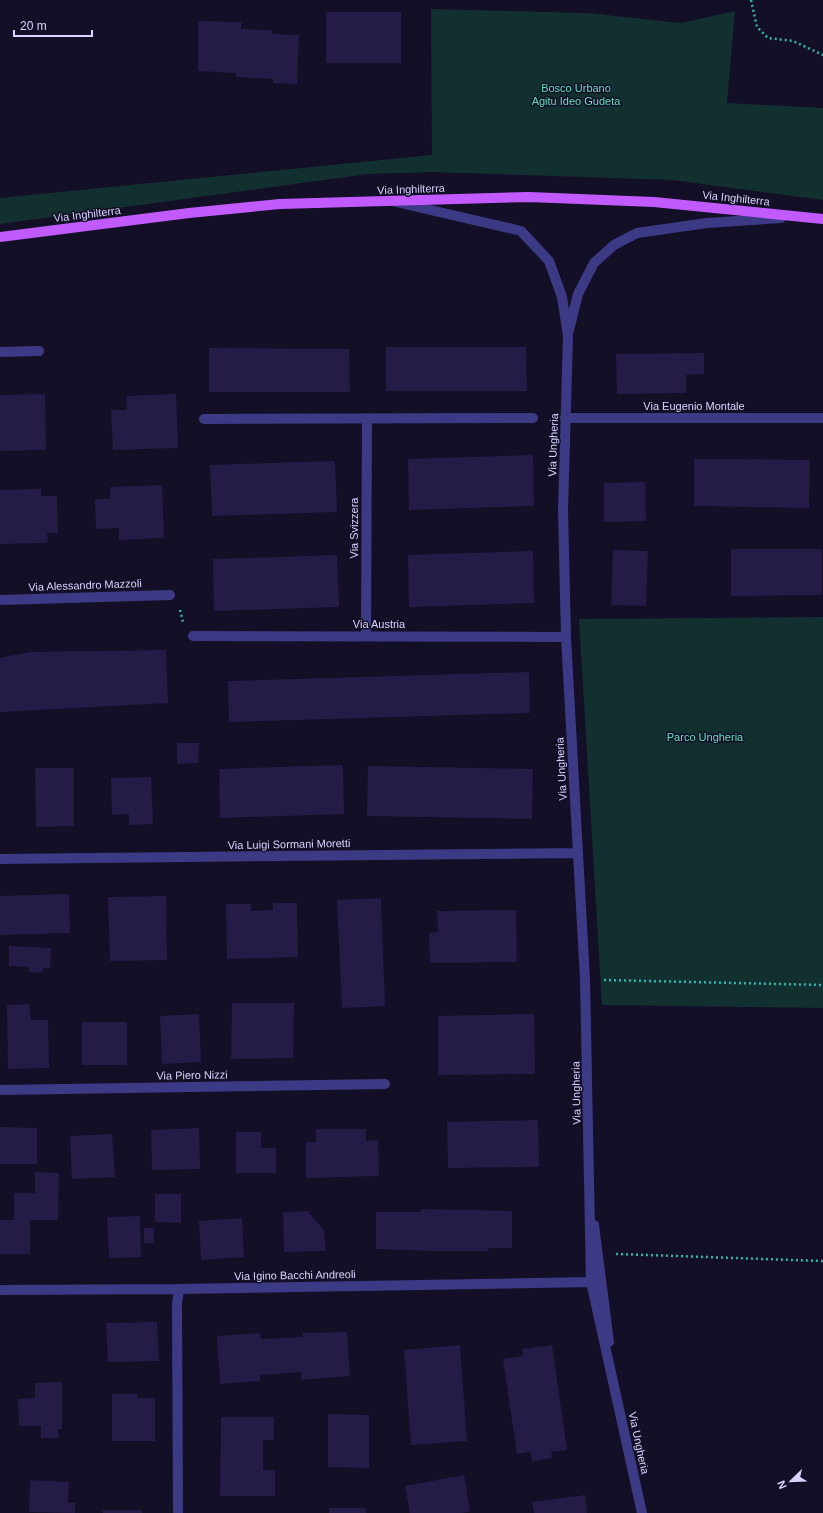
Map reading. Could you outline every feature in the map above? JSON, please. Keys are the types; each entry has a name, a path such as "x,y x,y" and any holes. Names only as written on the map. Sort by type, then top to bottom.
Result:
{"main road":[{"name":"Via Inghilterra","path":"0,237 189,213 280,204 529,197 654,202 823,219"}],"street":[{"name":"Via Ungheria","path":"392,202 521,231 549,261 562,297 568,336 563,510 566,637 585,979 591,1282 642,1513"},
{"name":"Via Ungheria","path":"568,336 578,294 594,263 614,245 637,233 707,222 799,216"},
{"path":"0,352 39,351"},
{"path":"204,419 367,420 533,418"},
{"name":"Via Eugenio Montale","path":"566,418 823,418"},
{"name":"Via Svizzera","path":"366,636 367,420"},
{"name":"Via Alessandro Mazzoli","path":"0,600 170,595"},
{"name":"Via Austria","path":"193,636 566,637"},
{"name":"Via Luigi Sormani Moretti","path":"0,859 577,853"},
{"name":"Via Piero Nizzi","path":"0,1090 385,1084"},
{"name":"Via Ungheria","path":"590,1201 599,1253 613,1377"},
{"name":"Via Igino Bacchi Andreoli","path":"0,1290 179,1289 591,1282"},
{"path":"178,1513 177,1304 179,1289"}],"path":[{"path":"751,0 756,27 768,38 793,41 823,55"},
{"path":"170,595 178,604 183,627 193,636"},
{"path":"585,979 823,985"},
{"path":"599,1253 823,1261"}],"green space":[{"name":"Bosco Urbano Agitu Ideo Gudeta","path":"431,9 587,13 681,23 735,11 727,103 823,108 823,200 672,180 432,172 368,174 0,224 0,198 432,155"},
{"name":"Parco Ungheria","path":"823,617 823,1008 602,1005 579,619"}],"building":[{"path":"326,12 401,12 401,63 326,63"},
{"path":"198,21 241,22 241,29 272,30 272,34 299,35 297,84 273,83 273,79 236,77 236,73 198,71"},
{"path":"386,347 526,347 527,391 386,391"},
{"path":"209,348 349,349 350,392 209,392"},
{"path":"704,353 704,374 686,375 686,393 617,394 616,354"},
{"path":"45,394 46,450 0,451 0,395"},
{"path":"176,394 178,448 113,450 111,410 127,410 126,396"},
{"path":"533,455 534,506 409,510 408,459"},
{"path":"694,459 810,460 809,508 694,506"},
{"path":"335,461 337,512 212,516 210,465"},
{"path":"645,482 646,521 604,522 604,483"},
{"path":"162,485 164,538 119,540 119,528 96,529 95,499 110,499 110,487"},
{"path":"41,489 41,496 57,496 58,533 47,533 48,543 0,544 0,490"},
{"path":"731,549 822,549 822,595 731,596"},
{"path":"613,550 648,551 646,606 611,605"},
{"path":"533,551 534,603 409,607 408,555"},
{"path":"337,555 339,607 214,611 213,559"},
{"path":"166,650 168,703 0,712 0,658 30,652"},
{"path":"529,672 530,713 229,722 228,681"},
{"path":"177,743 199,743 198,763 177,764"},
{"path":"343,765 344,814 220,818 219,769"},
{"path":"368,766 533,769 532,819 367,816"},
{"path":"35,768 74,768 74,826 36,827"},
{"path":"151,777 153,824 129,825 129,814 112,815 111,778"},
{"path":"69,894 70,933 0,935 0,896"},
{"path":"166,896 167,960 110,961 108,897"},
{"path":"381,898 385,1006 342,1008 337,900"},
{"path":"273,903 297,903 298,957 227,959 226,904 251,904 251,911 273,910"},
{"path":"516,910 517,962 430,963 429,933 438,932 437,911"},
{"path":"9,946 51,948 50,968 43,968 42,973 29,972 29,967 9,966"},
{"path":"232,1003 294,1003 293,1058 231,1059"},
{"path":"29,1004 31,1020 48,1020 49,1068 8,1069 7,1005"},
{"path":"199,1014 201,1062 162,1064 160,1016"},
{"path":"534,1014 535,1074 438,1075 438,1016"},
{"path":"82,1022 127,1022 127,1065 82,1065"},
{"path":"538,1120 539,1167 448,1168 447,1122"},
{"path":"0,1127 37,1128 37,1164 0,1164"},
{"path":"199,1128 200,1169 152,1170 151,1130"},
{"path":"316,1129 366,1129 366,1141 378,1140 379,1176 306,1178 306,1142 316,1142"},
{"path":"236,1132 261,1132 261,1148 276,1148 276,1173 236,1173"},
{"path":"112,1134 115,1177 72,1179 70,1136"},
{"path":"35,1172 59,1173 58,1220 30,1220 30,1254 0,1254 0,1220 14,1220 14,1193 35,1193"},
{"path":"155,1194 181,1194 181,1223 155,1222"},
{"path":"421,1209 512,1211 512,1248 489,1248 488,1251 376,1249 376,1212 421,1212"},
{"path":"308,1211 324,1231 326,1251 284,1252 283,1212"},
{"path":"140,1216 141,1257 109,1258 107,1217"},
{"path":"242,1218 244,1257 201,1260 199,1221"},
{"path":"144,1228 154,1228 154,1243 144,1243"},
{"path":"157,1322 159,1361 108,1362 106,1323"},
{"path":"347,1332 350,1376 301,1380 301,1372 260,1375 260,1381 220,1384 217,1336 260,1333 261,1339 303,1337 303,1333"},
{"path":"460,1345 467,1441 411,1445 404,1350"},
{"path":"552,1345 567,1450 551,1452 552,1458 532,1461 530,1452 517,1454 503,1359 523,1356 522,1349"},
{"path":"62,1382 62,1429 58,1429 59,1438 41,1438 41,1426 19,1426 18,1399 35,1398 35,1383"},
{"path":"112,1394 137,1394 137,1398 155,1398 155,1441 112,1441"},
{"path":"328,1414 369,1415 369,1468 328,1467"},
{"path":"221,1417 274,1417 274,1440 263,1440 263,1470 275,1470 275,1496 220,1496"},
{"path":"464,1475 470,1511 462,1513 410,1513 405,1486"},
{"path":"30,1480 69,1482 68,1503 75,1503 75,1513 29,1512"},
{"path":"585,1495 587,1513 534,1513 532,1502"},
{"path":"329,1508 366,1508 366,1513 329,1513"},
{"path":"103,1510 142,1510 142,1513 103,1513"}]}
